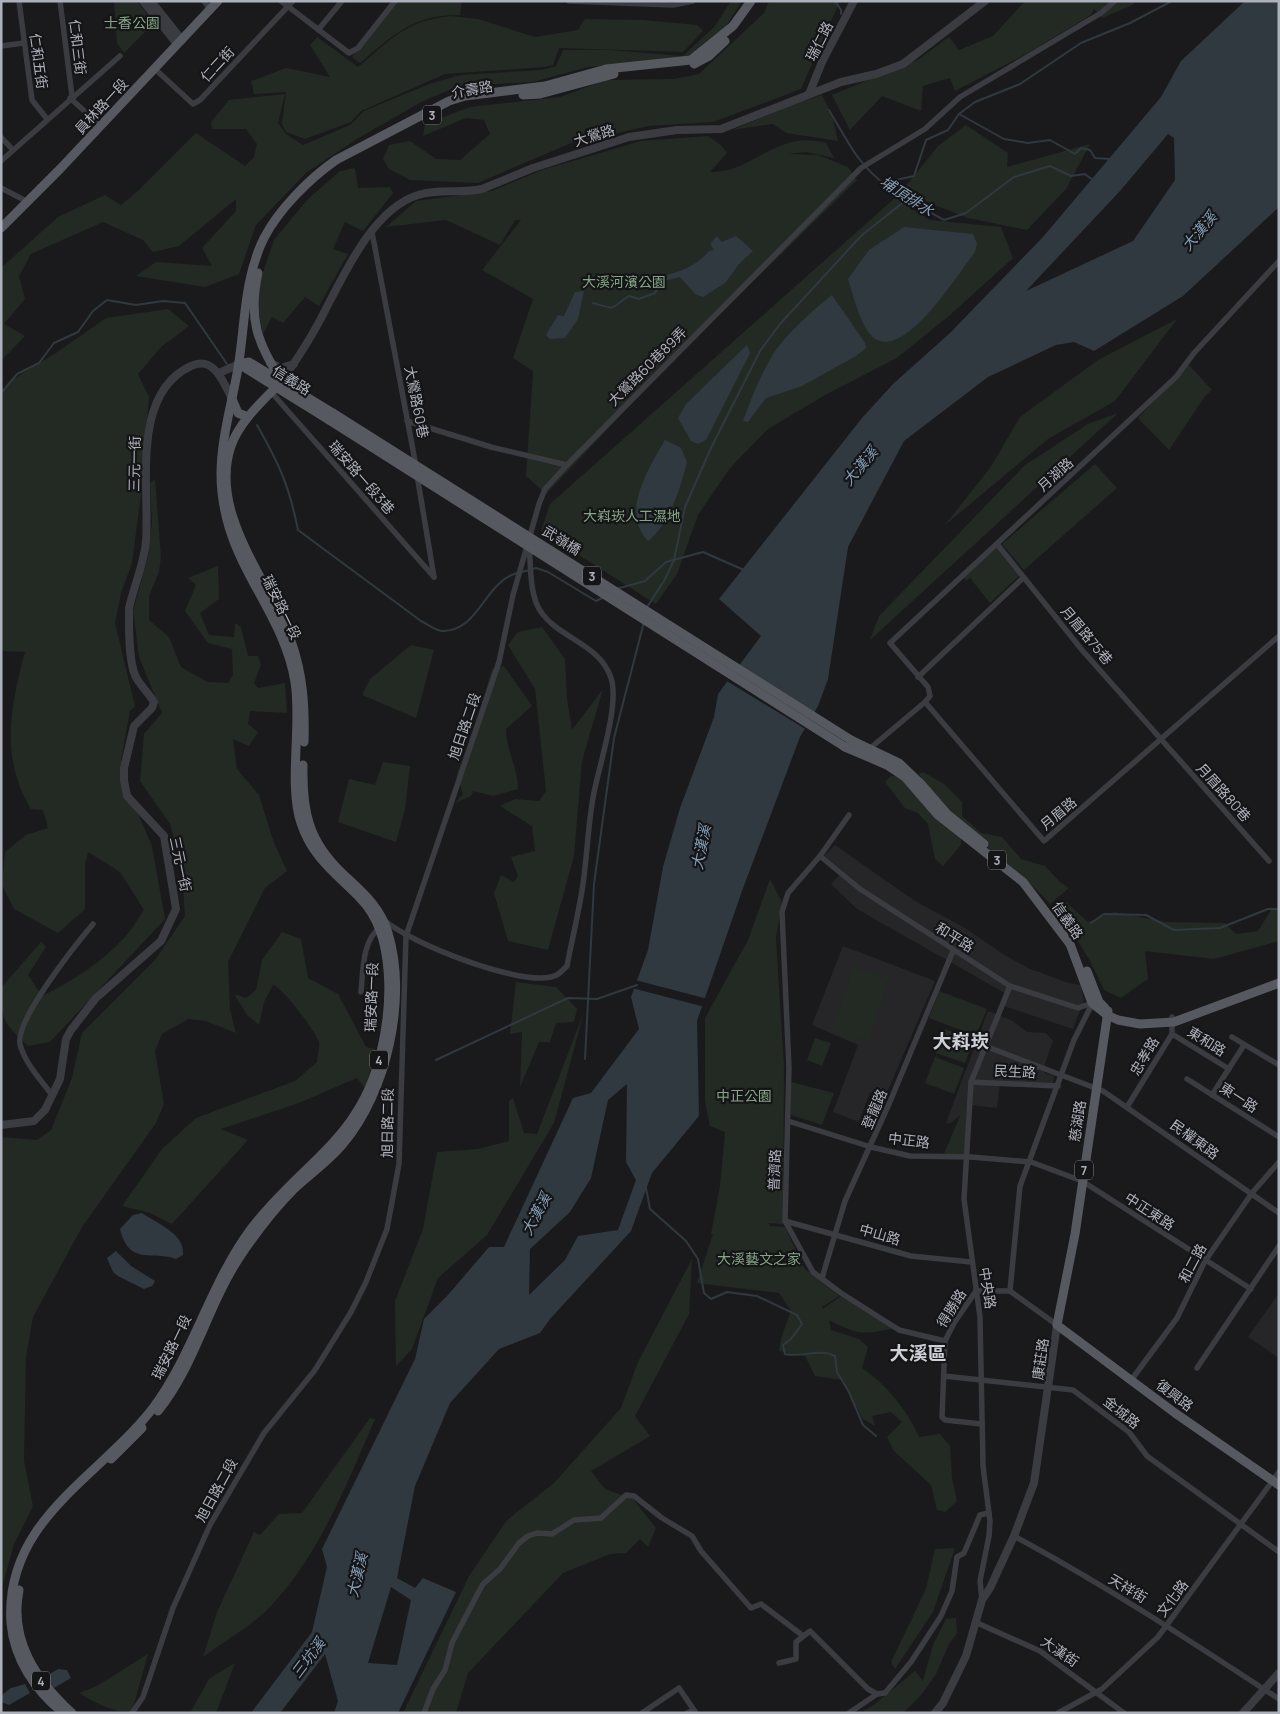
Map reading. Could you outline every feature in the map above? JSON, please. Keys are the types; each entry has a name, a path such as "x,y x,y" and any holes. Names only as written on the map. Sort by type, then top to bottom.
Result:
{"main road":[{"name":"員林路一段","path":"1,228 101,126 218,1"},
{"name":"介壽路","path":"239,364 249,286 263,240 284,209 332,163 454,99 544,86 606,69 691,60 733,26 751,1"},
{"name":"介壽路","path":"277,387 253,318 253,300 262,254 272,234 288,213 332,168 451,105 540,94 605,75 682,68 693,65 709,56 737,30 750,15 757,1"},
{"name":"信義路","path":"239,364 249,362 277,387 331,416"},
{"name":"瑞安路一段","path":"239,364 221,472 222,498 229,528 236,546 279,629 290,656 296,682 298,709 296,792 300,822 316,853 336,878 383,925"},
{"name":"瑞安路一段","path":"17,1642 18,1596 26,1560 35,1542 63,1504 129,1442 168,1398 182,1376 217,1297 238,1259 292,1191 342,1145 360,1123 379,1082 392,1030 393,955 374,904 323,852 307,824 303,796 304,710 297,660 279,614 239,535 230,504 228,458 237,434 248,417 277,387"},
{"path":"232,399 238,413 248,417"},
{"name":"武嶺橋","path":"331,416 848,743"},
{"name":"信義路","path":"848,743 871,748 905,768 947,814 1028,882 1074,942 1082,957 1095,1000"},
{"name":"信義路","path":"848,743 905,777 938,815 1023,882 1070,944 1095,1000 1108,1013"},
{"path":"1173,1020 1279,977"},
{"path":"1108,1013 1118,1020 1140,1024 1173,1020 1279,983"},
{"name":"慈湖路","path":"1057,1325 1108,1013"},
{"name":"復興路","path":"1057,1325 1276,1482"},
{"name":"4","path":"17,1642 38,1688 63,1713"},
{"name":"4","path":"17,1642 35,1672 52,1694 72,1713"}],"street":[{"name":"仁和五街","path":"19,1 32,100 47,119"},
{"name":"仁和三街","path":"60,1 71,97"},
{"path":"143,1 180,42"},
{"path":"151,1 180,42"},
{"path":"204,1 210,9"},
{"path":"281,1 349,53 354,52 395,1"},
{"name":"仁二街","path":"154,69 193,104 200,100 293,1"},
{"path":"318,30 342,1"},
{"path":"569,1 673,5 693,1"},
{"name":"瑞仁路","path":"809,94 822,62 854,1"},
{"name":"大鶯路","path":"277,387 294,364 361,245 388,214 418,194 470,192 482,189 575,154 652,132 721,129 841,82 876,74 903,64 985,1"},
{"name":"大鶯路60巷89弄","path":"567,465 861,168 925,129 960,97 1101,13 1115,1"},
{"path":"1,46 24,44"},
{"path":"1,160 120,56"},
{"path":"71,97 101,126"},
{"path":"1,137 13,150"},
{"path":"1,188 28,202"},
{"name":"大鶯路60巷","path":"372,232 434,577"},
{"name":"月湖路","path":"925,702 930,696 928,687 890,644 1176,377 1194,352 1279,261"},
{"name":"三元一街","path":"1,1125 34,1121 45,1110 60,1079 66,1039 71,1030 96,998 160,941 176,909 164,836 127,796 125,790 124,768 134,726 152,708 154,702 136,678 132,667 129,608 146,543 146,450 148,430 154,411 163,392 186,368 199,363 205,364 219,373"},
{"path":"270,363 281,368 294,364"},
{"path":"232,399 219,373 239,364"},
{"name":"瑞安路一段3巷","path":"277,387 434,577"},
{"path":"407,421 491,447 567,465"},
{"name":"旭日路二段","path":"132,1713 143,1696 173,1608 210,1525 264,1433 315,1370 351,1312 382,1243 391,1213 399,1164 404,998 403,959 406,936 496,669 520,567 544,489 567,465"},
{"path":"361,992 365,954 369,942 383,925 480,965 538,978 551,977 567,966 583,886 593,798 612,706 612,680 605,665 592,651 550,622 540,611 531,574 529,539"},
{"name":"月眉路75巷","path":"997,544 1023,578 1161,740"},
{"path":"918,677 1023,578"},
{"name":"月眉路","path":"925,702 1044,841 1279,636"},
{"path":"861,752 871,748 925,702"},
{"name":"月眉路80巷","path":"1161,740 1269,861"},
{"name":"普濟路","path":"785,1221 789,1068 782,912 788,892 820,856 849,815"},
{"name":"和平路","path":"820,856 860,889 953,951 1010,986 1078,1008 1095,1000"},
{"path":"52,1095 23,1054 19,1041 20,1034 27,1017 67,954 93,924"},
{"name":"登龍路","path":"822,1278 845,1201 871,1147 953,951"},
{"name":"中央路","path":"982,1600 980,1581 989,1536 983,1466 980,1317 971,1262 964,1199 971,1082 1010,986"},
{"path":"391,997 404,998"},
{"path":"1010,1291 1020,1186 1031,1162 1074,1040 1095,1000"},
{"name":"忠孝路","path":"1128,1107 1172,1034 1173,1020"},
{"name":"東和路","path":"1172,1034 1229,1069"},
{"path":"1232,1037 1279,1065"},
{"path":"1212,1094 1244,1045"},
{"name":"民權東路","path":"985,1046 1096,1087 1128,1107 1279,1213"},
{"name":"東一路","path":"1187,1078 1279,1137"},
{"name":"民生路","path":"971,1082 1058,1086"},
{"name":"中正路","path":"788,1121 871,1147 910,1156 1031,1162"},
{"name":"中正東路","path":"1031,1162 1082,1181 1205,1261 1252,1289"},
{"name":"和二路","path":"1132,1380 1177,1318 1205,1261 1252,1193 1279,1162"},
{"path":"785,1221 813,1272 899,1330 945,1341 942,1417 945,1420 982,1424"},
{"name":"中山路","path":"785,1221 911,1256 971,1262"},
{"path":"1197,1368 1252,1289 1279,1246"},
{"name":"得勝路","path":"945,1341 954,1323 976,1291 1010,1291"},
{"name":"康莊路","path":"935,1713 943,1703 966,1656 982,1600 990,1588 1014,1536 1034,1483 1057,1325 1010,1291"},
{"name":"金城路","path":"944,1376 1074,1390 1129,1432 1147,1456 1279,1552"},
{"name":"文化路","path":"1058,1713 1095,1693 1141,1656 1167,1626 1240,1525 1276,1482 1279,1472"},
{"path":"424,1713 433,1689 445,1670 452,1643 478,1593 484,1584 500,1569 519,1543 528,1536 552,1534 574,1520 601,1518 626,1495 634,1496 662,1518 692,1536 701,1551 751,1608 761,1604 802,1635"},
{"path":"849,1713 877,1694 885,1693 911,1662 941,1616 952,1591 957,1558 964,1553 980,1515 988,1513"},
{"name":"天祥街","path":"1014,1536 1063,1562 1279,1698"},
{"name":"大漢街","path":"975,1622 1036,1648 1124,1713"},
{"path":"779,1662 796,1660 796,1642 802,1635 810,1631 868,1689 877,1694"},
{"path":"1243,1713 1279,1673"},
{"path":"642,1713 679,1688 696,1711 687,1713"}],"shaded area":[{"path":"835,845 915,901 965,928 1003,954 1028,968 1068,983 1081,985 1084,1000 1073,1029 1004,1006 1008,995 857,909 831,884 843,871 824,856"},
{"path":"843,946 935,981 885,1097 870,1092 859,1122 833,1112 858,1045 812,1025"},
{"path":"988,1011 1011,1020 1027,1032 1046,1033 1053,1041 1045,1064 1045,1073 1054,1076 1053,1084 1000,1083 997,1108 971,1105 951,1123 946,1123"},
{"path":"1279,1293 1279,1358 1248,1337"}],"green space":[{"name":"士香公園","path":"114,1 137,1 154,23 124,53 117,43"},
{"path":"395,1 462,1 460,15 430,18 417,22 394,35 360,63 352,57"},
{"path":"731,1 742,1 725,28 693,57 588,67 533,82 459,86 423,101 357,139 307,172 256,225 239,274 205,287 136,276 156,262 212,266 202,248 236,211 236,199 179,246 153,252 143,240 103,222 31,254 19,276 25,299 4,324 25,336 1,361 1,268 58,217 105,195 121,205 140,189 196,133 245,166 254,157 257,144 246,129 212,129 211,122 229,100 285,94 278,123 286,134 303,145 350,125 364,111 429,84 460,75 542,70 556,66 563,50 610,50 683,56 715,26"},
{"path":"769,1 840,1 801,89 713,122 649,126 571,143 478,183 410,180 389,169 383,159 389,145 410,141 436,159 460,160 490,134 484,120 466,118 423,136 425,124 470,107 560,97 606,80 674,79 699,74 764,13"},
{"path":"1025,1 1134,1 1133,5 1102,18 1094,9 1091,15 1026,54 955,91 950,78 923,86 921,111 882,96 850,130 832,95 919,59 949,37 959,50 993,36"},
{"path":"450,16 478,19 535,37 578,30 585,19 643,20 697,25 703,31 683,52 559,48 553,65 545,67 445,74 361,111 351,122 305,139 286,132 282,124 286,92 254,94 251,81 286,68 330,77 310,45 317,37 358,67 409,27"},
{"path":"822,95 832,115 838,141 786,133 773,124 732,130 797,103"},
{"path":"966,125 1008,153 1007,167 1090,144 1066,189 1027,230 968,218 901,192 938,146"},
{"name":"大溪河濱公園","path":"708,136 722,146 727,153 710,172 725,171 778,147 808,140 826,143 834,158 806,152 788,154 818,155 848,167 857,180 682,351 546,494 526,476 533,371 513,358 533,299 482,270 521,220 515,220 500,245 446,220 386,227 416,201 492,191 542,170 641,141"},
{"path":"355,168 358,188 390,187 393,193 363,231 345,222 333,249 348,254 319,306 305,297 283,323 272,317 263,334 257,305 261,278 274,240 308,199 340,171"},
{"name":"大嵙崁人工濕地","path":"895,198 930,220 1001,227 1013,258 950,315 897,358 825,395 768,429 730,468 698,515 677,574 656,604 541,531 550,504"},
{"path":"168,309 189,326 161,347 138,374 149,397 141,495 132,563 121,593 115,623 135,706 130,711 121,760 134,804 152,846 165,919 50,1042 28,1046 5,1021 1,988 41,942 46,947 28,975 42,996 75,978 106,956 127,935 144,910 120,872 88,852 85,866 85,909 58,933 14,909 2,885 5,852 26,835 48,828 43,810 31,809 21,790 12,751 12,713 25,652 1,651 1,392 10,381 56,353 106,318"},
{"path":"1177,319 1115,401 1048,439 944,526 990,468 1020,417 1098,360"},
{"path":"1189,365 1212,390 1205,396 1169,450 1138,418"},
{"path":"1118,413 870,640 879,616 1025,465 1088,424"},
{"path":"1095,464 1117,488 1024,570 1002,544"},
{"path":"155,479 161,557 159,572 149,596 149,620 169,637 181,667 207,682 228,683 233,675 232,649 208,643 185,611 196,585 188,578 218,566 219,599 200,613 209,635 234,637 235,623 241,627 248,656 258,656 261,665 254,683 258,688 285,683 287,713 250,711 248,724 258,732 249,746 233,739 237,769 259,795 273,840 287,871 265,888 228,962 230,1010 236,1033 206,1021 188,1019 162,1034 155,1051 164,1104 156,1123 82,1227 33,1317 26,1357 24,1461 33,1506 14,1544 1,1591 1,1137 37,1140 51,1130 72,1078 82,1033 155,960 185,916 182,870 170,824 140,781 144,734 162,713 139,657 133,611 148,557 152,523 150,483"},
{"path":"997,545 1021,574 990,603 970,578 966,581 963,577"},
{"path":"542,627 565,659 567,699 572,730 603,689 582,761 574,856 548,950 508,941 494,893 501,875 514,882 518,876 511,857 535,851 532,826 500,806 515,799 539,801 546,791 535,689 508,645 518,632"},
{"path":"411,645 434,650 416,718 362,695 370,679"},
{"path":"504,666 532,706 506,729 518,789 493,796 473,791 471,796 455,803 463,794 457,774 478,716 492,669"},
{"path":"383,762 410,766 405,809 396,842 338,822 349,779 375,785"},
{"path":"923,772 944,784 962,802 962,816 981,833 1002,837 1021,859 1045,866 1060,882 1069,888 1050,904 1017,872 962,826 946,810 919,774"},
{"path":"891,776 898,776 961,839 961,845 943,866 935,859 928,824 918,813 905,808 885,782"},
{"path":"770,879 782,902 776,938 784,1067 783,1224 768,1223 770,1226 785,1227 804,1268 839,1296 822,1307 823,1309 842,1295 900,1327 870,1332 856,1332 829,1320 831,1330 859,1339 868,1347 862,1368 879,1381 895,1398 909,1417 919,1437 940,1434 950,1446 952,1479 957,1501 945,1512 937,1510 931,1485 894,1451 887,1437 902,1422 891,1412 872,1416 875,1426 863,1419 843,1380 815,1376 805,1356 779,1351 781,1338 791,1311 779,1293 697,1283 713,1234 711,1234 720,1186 725,1132 710,1126 705,1101 705,1018 748,940"},
{"path":"1066,902 1088,922 1114,912 1166,922 1225,923 1236,934 1258,931 1271,910 1279,909 1279,941 1214,959 1145,951 1148,979 1121,998 1104,990 1089,959 1057,908"},
{"path":"282,932 301,939 308,978 338,994 366,1047 375,1049 366,1090 357,1078 299,1103 221,1129 248,1140 172,1224 150,1213 122,1206 162,1149 196,1118 295,1081 317,1062 319,1042 317,1037 299,1011 278,988 273,985 264,1002 259,1025 248,1016 234,994 246,998 256,990 262,960"},
{"path":"855,964 861,965 859,972 873,972 883,981 885,975 890,976 868,1043 864,1042 866,1036 850,1040 843,1038 837,1032 835,1034 831,1032"},
{"path":"516,982 556,987 577,1009 574,1022 556,1023 550,1042 539,1042 520,1087 522,1032 510,1034"},
{"path":"939,991 987,1009 976,1036 929,1018"},
{"path":"584,1012 554,1123 487,1235 438,1278 412,1349 396,1366 395,1301 423,1229 437,1152 478,1149 509,1141 509,1101 513,1098 524,1133 537,1134"},
{"path":"945,1029 974,1040 965,1063 936,1053"},
{"path":"815,1038 831,1043 822,1066 807,1060"},
{"path":"935,1057 964,1068 954,1094 925,1083"},
{"path":"791,1082 834,1093 822,1125 791,1115"},
{"path":"967,1099 965,1157 944,1154"},
{"path":"692,1259 689,1314 635,1416 650,1436 591,1471 605,1489 633,1499 656,1528 648,1547 640,1539 626,1553 610,1554 563,1573 468,1673 456,1713 403,1713 469,1576 507,1520 554,1483 621,1408 638,1362"},
{"path":"370,1418 375,1419 342,1495 317,1543 302,1566 268,1609 245,1628 203,1657 217,1612 254,1532 260,1535 279,1514 302,1513"},
{"path":"955,1548 933,1612 895,1669 891,1662 926,1589 935,1549"},
{"path":"956,1618 957,1633 949,1644 936,1674 922,1694 903,1713 860,1713 875,1704 915,1671 923,1681 933,1645 946,1619"},
{"path":"148,1654 132,1711 111,1709 79,1693 97,1686"},
{"path":"235,1663 216,1713 190,1713 209,1679"}],"water":[{"path":"1245,1 1279,1 1279,207 1183,296 1094,351 1074,342 1056,345 988,377 904,441 848,547 828,679 818,706 800,737 742,891 697,1021 699,1116 652,1173 631,1231 550,1319 540,1333 499,1349 450,1403 415,1486 397,1578 415,1588 423,1578 456,1592 398,1713 334,1713 338,1701 325,1654 280,1713 251,1713 312,1632 327,1567 322,1549 415,1359 424,1319 447,1296 489,1247 504,1247 573,1098 591,1093 639,1029 631,997 648,950 663,867 680,808 714,717 718,694 761,636 719,599 862,418 893,384 950,333 1043,237 1161,97 1181,61","holes":["1168,134 1174,138 1175,180 1133,241 1026,291 1120,191","627,1084 626,1162 636,1180 618,1230 578,1236 565,1260 529,1295 530,1249 570,1212 591,1178 608,1100","391,1587 411,1600 397,1665 368,1663"]},
{"path":"904,227 973,234 977,244 975,252 930,311 901,337 887,342 874,338 865,327 848,279 869,250"},
{"path":"717,236 722,242 736,236 753,251 739,264 725,283 703,297 695,294 680,277 657,283 664,275 676,273 688,267 700,260 709,251 714,250 710,244"},
{"path":"584,291 578,319 565,338 550,339 546,335 558,315 564,316 575,292"},
{"path":"832,295 865,343 866,348 856,356 802,386 766,398 748,422 743,421 760,380 777,348 799,324"},
{"path":"747,345 750,353 706,440 698,444 691,441 678,418 686,404"},
{"path":"665,440 681,448 687,462 678,494 668,516 648,541 640,529 637,517 637,504 645,477"},
{"path":"142,1213 175,1235 183,1248 183,1255 176,1259 143,1255 129,1248 124,1241 120,1229 133,1215"},
{"path":"116,1251 131,1266 155,1281 152,1286 144,1289 113,1272 107,1258"},
{"path":"58,1669 67,1670 71,1678 54,1688 45,1677"},
{"path":"25,1684 30,1693 9,1705 1,1702 2,1695 11,1688"}],"pier":[{"path":"737,664 816,714 807,730 725,680"},
{"path":"635,980 708,999 705,1007 632,988"}],"waterway":[{"name":"埔頂排水","path":"835,1 841,10 841,14"},
{"path":"882,183 914,176 926,140 948,130 959,114 975,102 1020,84 1081,43 1130,23 1172,1"},
{"name":"埔頂排水","path":"829,110 857,156 876,177 897,193 944,220 966,213 1014,177 1050,166 1071,176 1085,174 1094,181"},
{"path":"959,114 1004,139 1028,143 1050,140 1075,154 1081,148 1090,150 1095,158 1110,159"},
{"path":"647,607 664,581 674,560 685,507 711,448 760,351 780,324 861,236 906,200"},
{"path":"593,303 614,307 629,296 639,299 655,293 660,283"},
{"path":"1,393 17,374 39,363 54,343 78,332 93,311 107,300 136,305 163,301 185,303 227,364"},
{"path":"257,425 282,475 291,500 298,530 421,621 442,631 454,629 465,624 497,586 506,578 517,573"},
{"path":"616,589 645,581 666,562 703,552 744,570"},
{"path":"522,572 536,568 548,572 596,601 602,598"},
{"path":"585,1059 594,884 614,738 644,622"},
{"path":"1091,923 1104,914 1146,915 1174,930 1220,928 1268,909 1279,909"},
{"path":"436,1060 568,998 597,999 637,985"},
{"path":"646,1188 650,1209 686,1241 698,1259 704,1293 711,1299 727,1292 757,1296 797,1315 802,1324 791,1339 783,1345 785,1354 823,1353 835,1356 837,1372 849,1392 863,1425 876,1436"}],"district":[{"name":"大嵙崁","path":"961,1041"},
{"name":"大溪區","path":"918,1353"}],"water label":[{"name":"大漢溪","path":"1199,231"},
{"name":"大漢溪","path":"860,466"},
{"name":"大漢溪","path":"701,847"},
{"name":"大漢溪","path":"536,1214"},
{"name":"大漢溪","path":"357,1575"},
{"name":"三坑溪","path":"308,1658"}],"park label":[{"name":"中正公園","path":"744,1095"},
{"name":"大溪藝文之家","path":"759,1258"}]}
